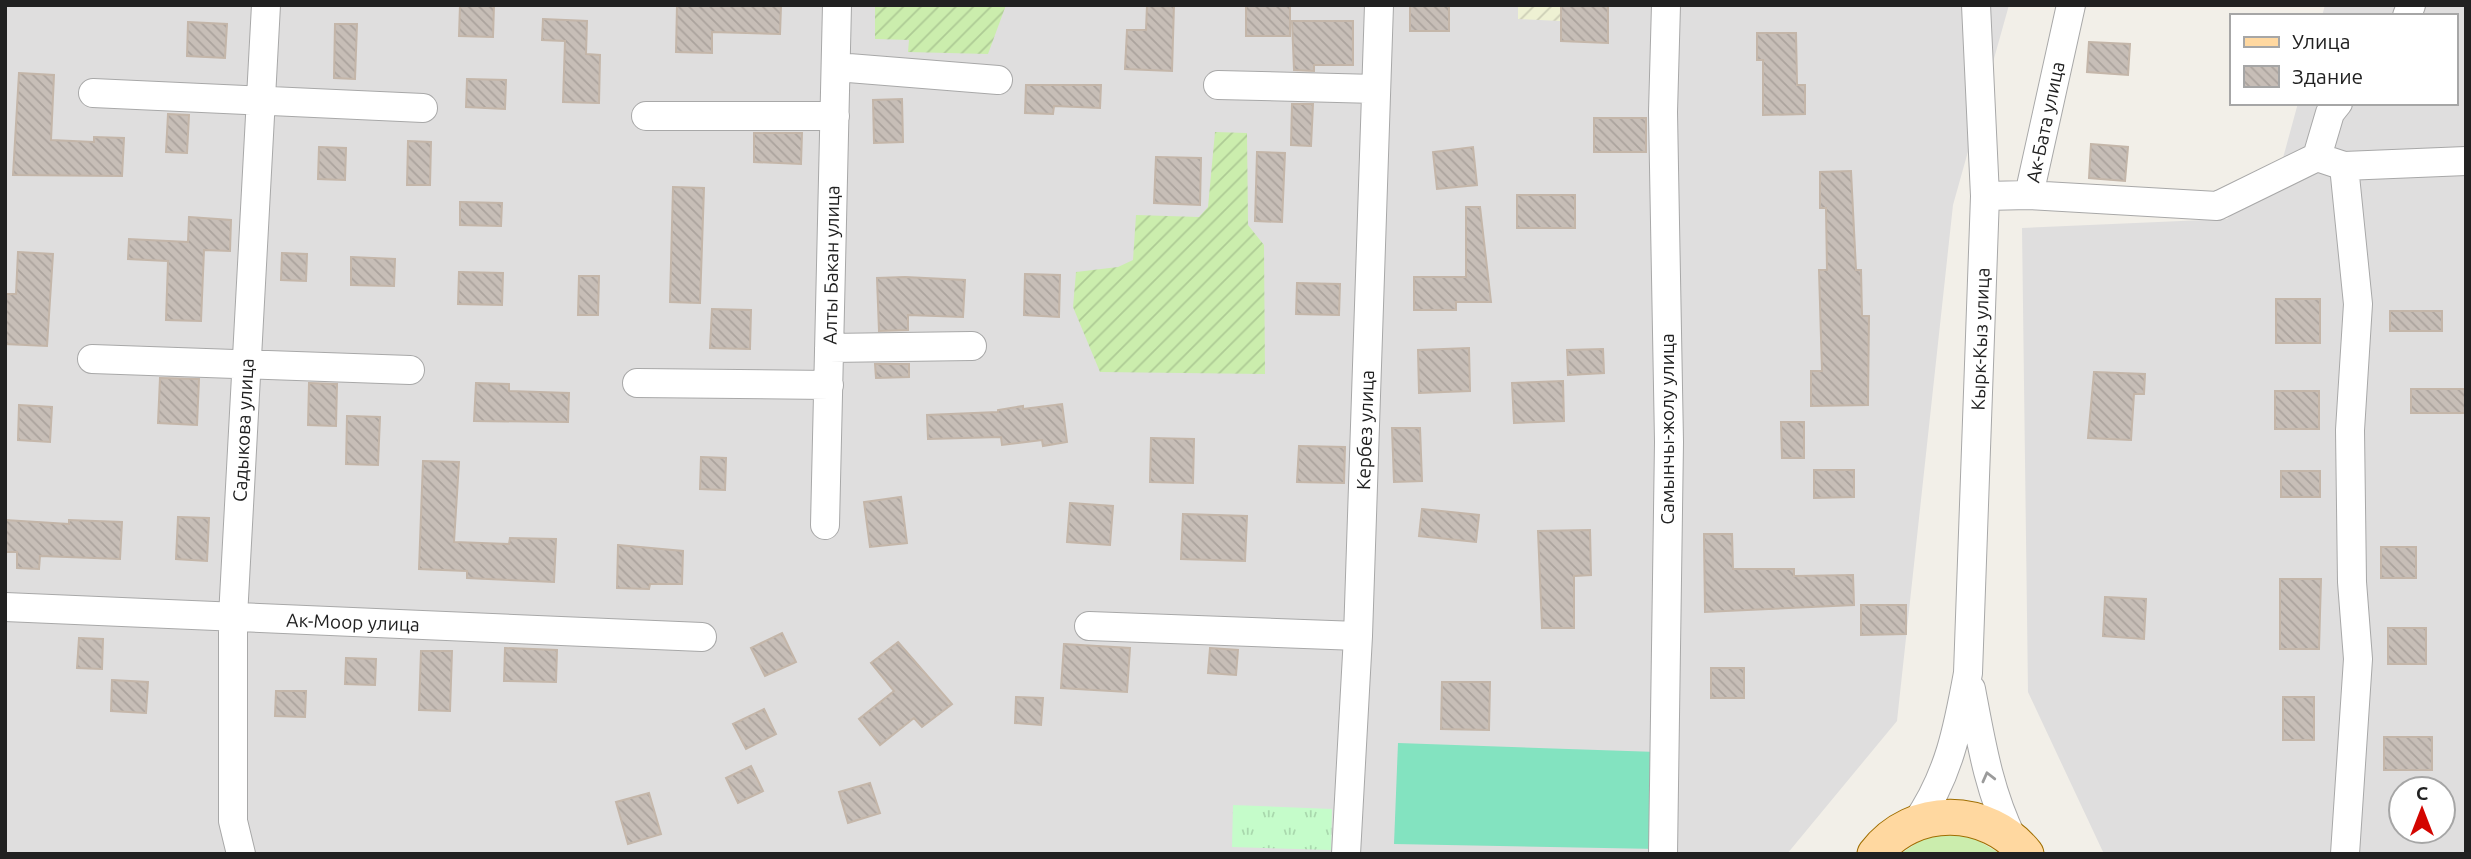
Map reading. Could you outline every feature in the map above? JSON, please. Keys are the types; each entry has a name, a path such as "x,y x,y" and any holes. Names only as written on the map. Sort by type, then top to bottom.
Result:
{"main road":[{"path":"1875,854 1890,838 1916,823 1945,816 1989,824 2020,847"}],"street":[{"name":"Садыкова улица","path":"241,854 233,821 233,617 266,5"},
{"name":"Алты Бакан улица","path":"825,525 837,5"},
{"name":"Кербез улица","path":"1346,854 1358,636 1379,5"},
{"name":"Самынчы-жолу улица","path":"1663,854 1669,442 1663,112 1666,5"},
{"name":"Кырк-Кыз улица","path":"1916,823 1933,799 1950,761 1968,673 1985,196 1976,5"},
{"name":"Ак-Бата улица","path":"1985,196 2029,195 2071,5"},
{"path":"836,66 998,80"},
{"path":"1218,85 1376,89"},
{"path":"93,93 423,108"},
{"path":"2317,157 2330,113 2336,105"},
{"path":"646,116 835,116"},
{"path":"2029,195 2217,206 2317,157 2344,166 2466,161"},
{"path":"2344,166 2358,304 2350,430 2352,582 2358,659 2345,854"},
{"path":"829,348 972,346"},
{"path":"92,359 410,370"},
{"path":"637,383 829,385"},
{"name":"Ак-Моор улица","path":"5,607 702,637"},
{"path":"1088,626 1358,636"},
{"name":"Кырк-Кыз улица","path":"1968,673 1987,777 1997,809 2020,847"}],"shaded area":[{"path":"5,5 2009,5 1953,205 1897,721 1787,854 5,854"},
{"path":"2325,5 2466,5 2466,854 2104,854 2028,692 2022,228 2227,219 2283,158 2297,105 2457,105 2457,14 2323,14"}],"green space":[{"path":"875,5 1006,5 988,54 908,52 909,40 875,39"},
{"path":"1518,5 1560,5 1560,21 1518,19"},
{"path":"1215,132 1247,133 1248,225 1264,245 1265,374 1100,372 1073,307 1076,272 1118,267 1133,260 1136,215 1199,217 1208,207"},
{"path":"1398,743 1657,752 1657,849 1394,844"},
{"path":"1233,805 1332,809 1331,850 1232,847"},
{"path":"1947,834 1972,837 2001,854 1900,854 1923,839"}],"building":[{"path":"460,5 494,5 493,37 459,36"},
{"path":"677,5 781,6 780,34 712,32 712,53 676,52"},
{"path":"1147,5 1174,5 1172,71 1125,69 1127,30 1146,30"},
{"path":"1246,5 1290,5 1290,36 1246,36"},
{"path":"1410,5 1449,5 1449,31 1410,31"},
{"path":"1561,5 1608,5 1608,43 1561,41"},
{"path":"543,19 587,21 586,54 600,55 599,103 563,102 565,41 542,40"},
{"path":"1292,21 1353,21 1353,65 1314,65 1314,71 1294,70"},
{"path":"188,22 227,24 225,58 187,56"},
{"path":"335,24 357,24 355,79 334,78"},
{"path":"1757,33 1796,33 1797,85 1805,85 1805,114 1763,115 1763,60 1757,60"},
{"path":"2089,42 2130,44 2128,75 2087,72"},
{"path":"19,73 54,75 51,140 94,142 94,137 124,138 122,176 13,175"},
{"path":"467,79 506,80 505,109 466,107"},
{"path":"1026,85 1101,85 1100,108 1054,106 1053,114 1025,113"},
{"path":"902,99 903,142 874,143 873,100"},
{"path":"1292,104 1313,104 1311,146 1291,145"},
{"path":"168,114 189,115 187,153 166,152"},
{"path":"1594,118 1646,118 1646,152 1594,152"},
{"path":"754,133 802,133 801,164 754,162"},
{"path":"408,141 431,142 430,185 407,185"},
{"path":"2091,144 2128,147 2125,181 2089,178"},
{"path":"319,147 346,148 345,180 318,179"},
{"path":"1473,147 1477,185 1437,189 1433,152"},
{"path":"1257,152 1285,153 1282,222 1255,221"},
{"path":"1156,157 1201,158 1200,205 1154,203"},
{"path":"1851,171 1856,270 1861,270 1862,316 1869,316 1868,405 1811,406 1811,371 1822,371 1819,270 1827,270 1826,208 1820,208 1820,172"},
{"path":"673,187 704,188 700,303 670,302"},
{"path":"1517,195 1575,195 1575,228 1517,228"},
{"path":"460,202 502,203 501,226 460,225"},
{"path":"1466,207 1480,207 1491,302 1456,302 1456,310 1414,310 1414,277 1466,277"},
{"path":"189,217 231,220 230,251 204,250 201,321 166,320 168,261 128,259 129,239 188,242"},
{"path":"18,252 53,254 47,346 5,344 6,294 16,294"},
{"path":"282,253 307,254 306,281 281,280"},
{"path":"351,257 395,259 394,286 351,285"},
{"path":"459,272 503,273 502,305 458,304"},
{"path":"1025,274 1060,275 1059,317 1024,315"},
{"path":"579,276 599,276 598,315 578,315"},
{"path":"877,278 965,280 963,317 908,315 908,330 879,331"},
{"path":"1297,283 1340,284 1339,315 1296,314"},
{"path":"2276,299 2320,299 2320,343 2276,343"},
{"path":"712,309 751,310 750,349 710,348"},
{"path":"2390,311 2442,311 2442,331 2390,331"},
{"path":"1469,348 1470,391 1419,393 1418,350"},
{"path":"1603,349 1604,373 1568,375 1567,350"},
{"path":"875,364 909,364 909,377 876,378"},
{"path":"2094,372 2145,374 2144,394 2134,394 2131,440 2088,438"},
{"path":"160,378 199,379 197,425 158,423"},
{"path":"1563,381 1564,421 1514,423 1512,383"},
{"path":"309,383 337,384 336,426 308,425"},
{"path":"476,383 509,384 509,391 569,393 568,422 474,421"},
{"path":"2411,389 2466,389 2466,413 2411,413"},
{"path":"2275,391 2319,391 2319,429 2275,429"},
{"path":"1062,404 1067,442 1043,446 1042,440 1002,445 1001,437 928,439 927,415 998,412 1023,406 1023,409"},
{"path":"19,405 52,407 50,442 18,440"},
{"path":"347,416 380,417 378,465 346,464"},
{"path":"1781,422 1804,422 1804,458 1782,458"},
{"path":"1392,428 1420,428 1422,481 1394,482"},
{"path":"1151,438 1194,439 1193,483 1150,482"},
{"path":"1299,446 1345,447 1344,483 1297,482"},
{"path":"701,457 726,458 725,490 700,489"},
{"path":"423,461 459,462 454,542 509,544 510,538 556,539 554,582 467,578 467,571 419,569"},
{"path":"1814,470 1854,470 1854,497 1814,498"},
{"path":"2281,471 2320,471 2320,497 2281,497"},
{"path":"901,497 907,543 870,547 864,502"},
{"path":"1070,503 1113,506 1110,545 1067,542"},
{"path":"1422,509 1479,515 1476,542 1419,536"},
{"path":"1183,514 1247,516 1245,561 1181,559"},
{"path":"178,517 209,518 207,561 176,559"},
{"path":"5,520 69,524 69,520 122,522 120,559 40,556 39,569 17,568 17,552 5,552"},
{"path":"1590,530 1591,575 1574,576 1574,628 1542,628 1538,531"},
{"path":"1704,534 1732,534 1733,569 1794,569 1794,576 1853,575 1854,605 1705,612"},
{"path":"618,545 683,551 682,584 650,584 649,589 617,588"},
{"path":"2381,547 2416,547 2416,578 2381,578"},
{"path":"2280,579 2321,579 2319,649 2280,649"},
{"path":"2105,597 2146,599 2144,639 2103,636"},
{"path":"1861,605 1906,605 1906,634 1861,635"},
{"path":"2388,628 2426,628 2426,664 2388,664"},
{"path":"782,633 796,662 765,676 751,648"},
{"path":"79,638 103,639 102,669 77,668"},
{"path":"898,642 952,704 922,727 914,718 880,745 859,719 894,691 871,663"},
{"path":"1064,644 1130,648 1127,692 1061,688"},
{"path":"505,648 557,650 556,682 504,681"},
{"path":"1210,648 1238,650 1236,675 1208,673"},
{"path":"421,651 452,651 450,711 419,710"},
{"path":"346,658 376,659 375,685 345,684"},
{"path":"1711,668 1744,668 1744,698 1711,698"},
{"path":"112,680 148,682 146,713 111,711"},
{"path":"1442,682 1490,682 1489,730 1441,729"},
{"path":"276,691 306,691 305,717 275,716"},
{"path":"1016,697 1043,698 1041,725 1015,723"},
{"path":"2283,697 2314,697 2314,740 2283,740"},
{"path":"764,709 776,734 746,749 733,724"},
{"path":"2384,737 2432,737 2432,770 2384,770"},
{"path":"751,766 763,791 738,803 726,778"},
{"path":"870,783 880,813 848,823 839,792"},
{"path":"649,793 661,834 628,844 616,802"}]}
